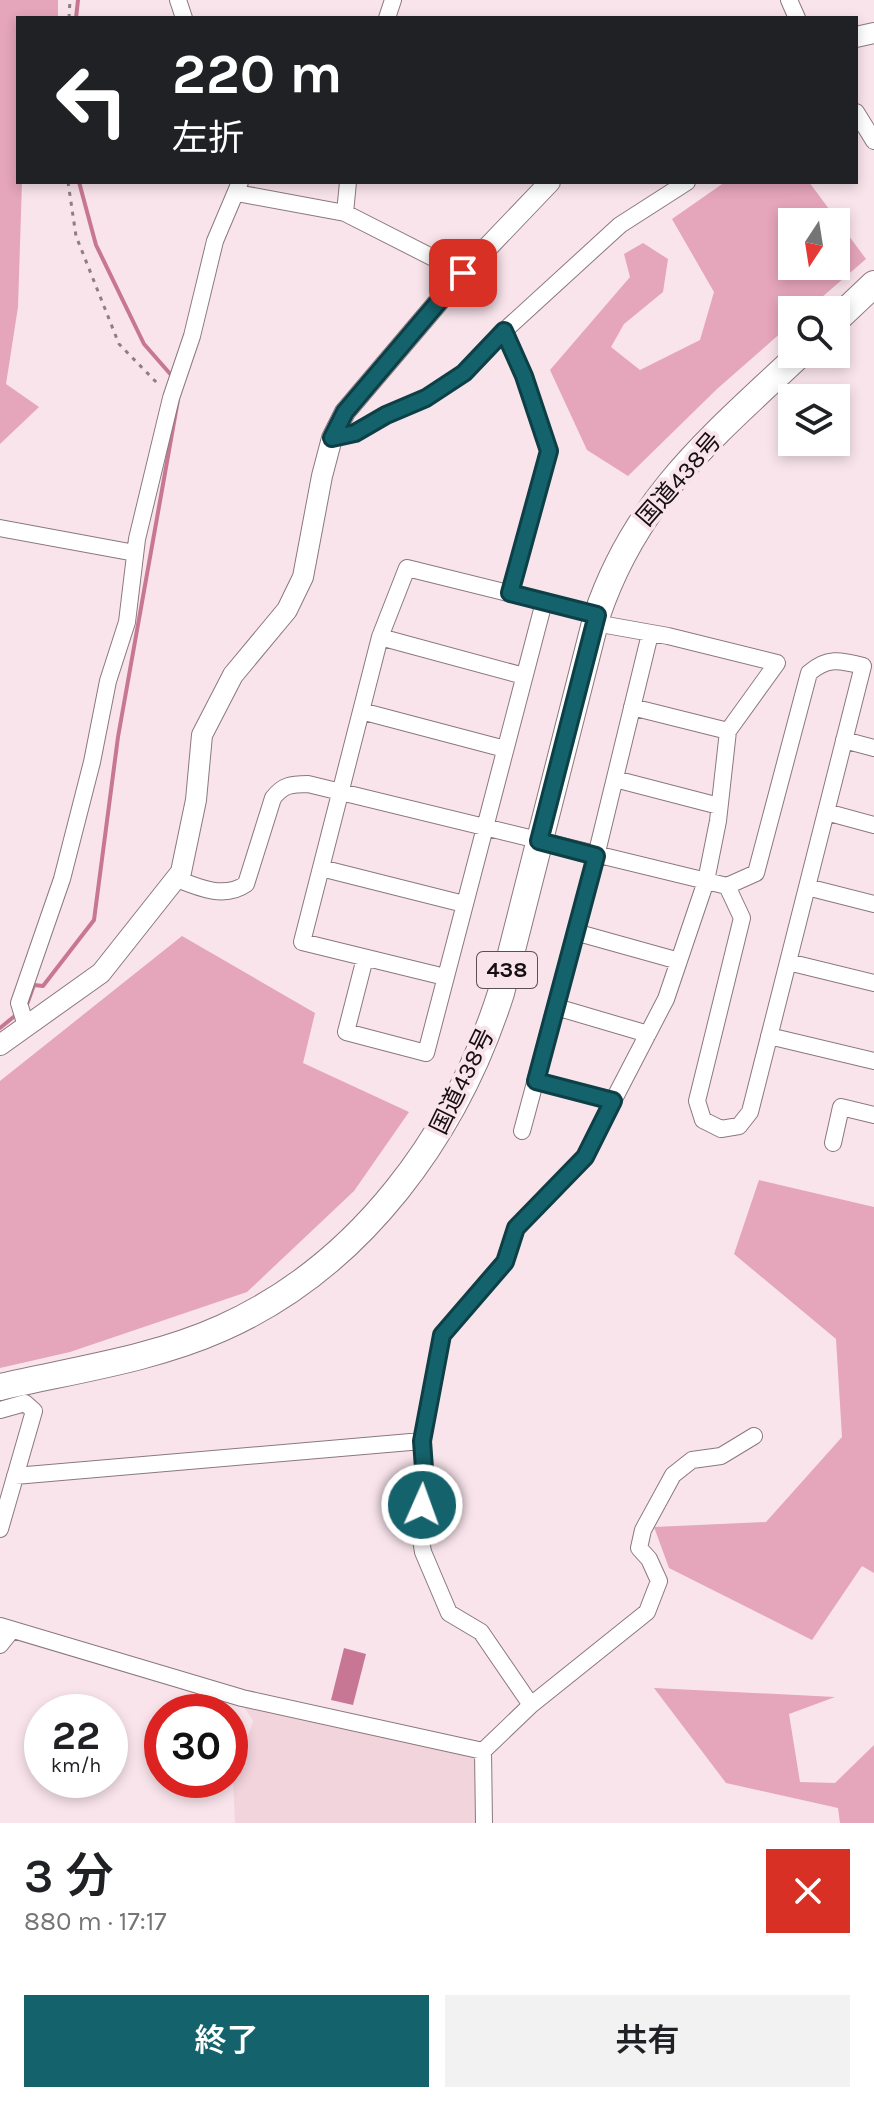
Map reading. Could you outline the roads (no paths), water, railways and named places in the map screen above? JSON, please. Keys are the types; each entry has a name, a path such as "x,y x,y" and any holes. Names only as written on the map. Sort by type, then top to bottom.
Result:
{"highway":[{"path":"850,307 874,284"},
{"name":"国道438号","path":"0,1387 135,1356 224,1328 307,1276 374,1217 434,1139 484,1047 501,993 596,619 619,557 647,511 690,460 785,368"}],"street":[{"path":"858,115 874,141"},
{"path":"345,213 348,184"},
{"path":"0,1045 22,1017 101,973 177,879 185,859 193,815 202,735 233,675 287,610 303,577 332,438 345,412 463,273 548,184"},
{"path":"332,438 355,433 386,415 426,398 464,373 504,331 620,225 684,184"},
{"path":"22,1017 22,989 62,879 108,681 127,622 135,553 174,390 215,241 238,188 345,213 463,273"},
{"path":"504,331 524,376 549,451 510,593"},
{"path":"0,528 135,553"},
{"path":"445,977 302,942 380,637 407,568 544,602 650,634 777,663 728,731 706,881 666,999 585,1157 516,1228 505,1262 442,1335 422,1441 425,1482 419,1527 423,1552 449,1613 481,1632 531,1705"},
{"path":"365,958 346,1032 426,1053 544,602"},
{"path":"522,1131 596,856 650,634"},
{"path":"380,637 524,676"},
{"path":"177,879 216,891 238,890 246,884 252,871 273,798 280,789 291,784 308,784 727,886 756,873 809,673 821,661 837,660 868,668 844,740 750,1112 739,1126 721,1129 703,1120 697,1101 742,918 727,886"},
{"path":"632,707 728,731"},
{"path":"361,711 505,749"},
{"path":"844,740 874,748"},
{"path":"615,779 719,806"},
{"path":"826,812 874,825"},
{"path":"321,868 464,904"},
{"path":"807,887 874,904"},
{"path":"575,932 679,961"},
{"path":"788,962 874,983"},
{"path":"556,1007 648,1034"},
{"path":"769,1036 874,1061"},
{"path":"536,1081 613,1101"},
{"path":"833,1143 841,1107 874,1115"},
{"path":"0,1410 25,1403 34,1411 0,1529"},
{"path":"484,1823 483,1751 531,1705 647,1612 659,1581 649,1559 639,1548 643,1530 673,1475 692,1460 721,1456 754,1436"},
{"path":"15,1476 422,1441"},
{"path":"0,1645 6,1628 242,1698 483,1751"}],"waterway":[{"path":"76,16 78,0"},
{"path":"80,184 96,245 144,344 172,376"},
{"path":"26,1007 34,985 43,986 94,920 118,737 178,400"},
{"path":"0,1028 16,1015"}]}
